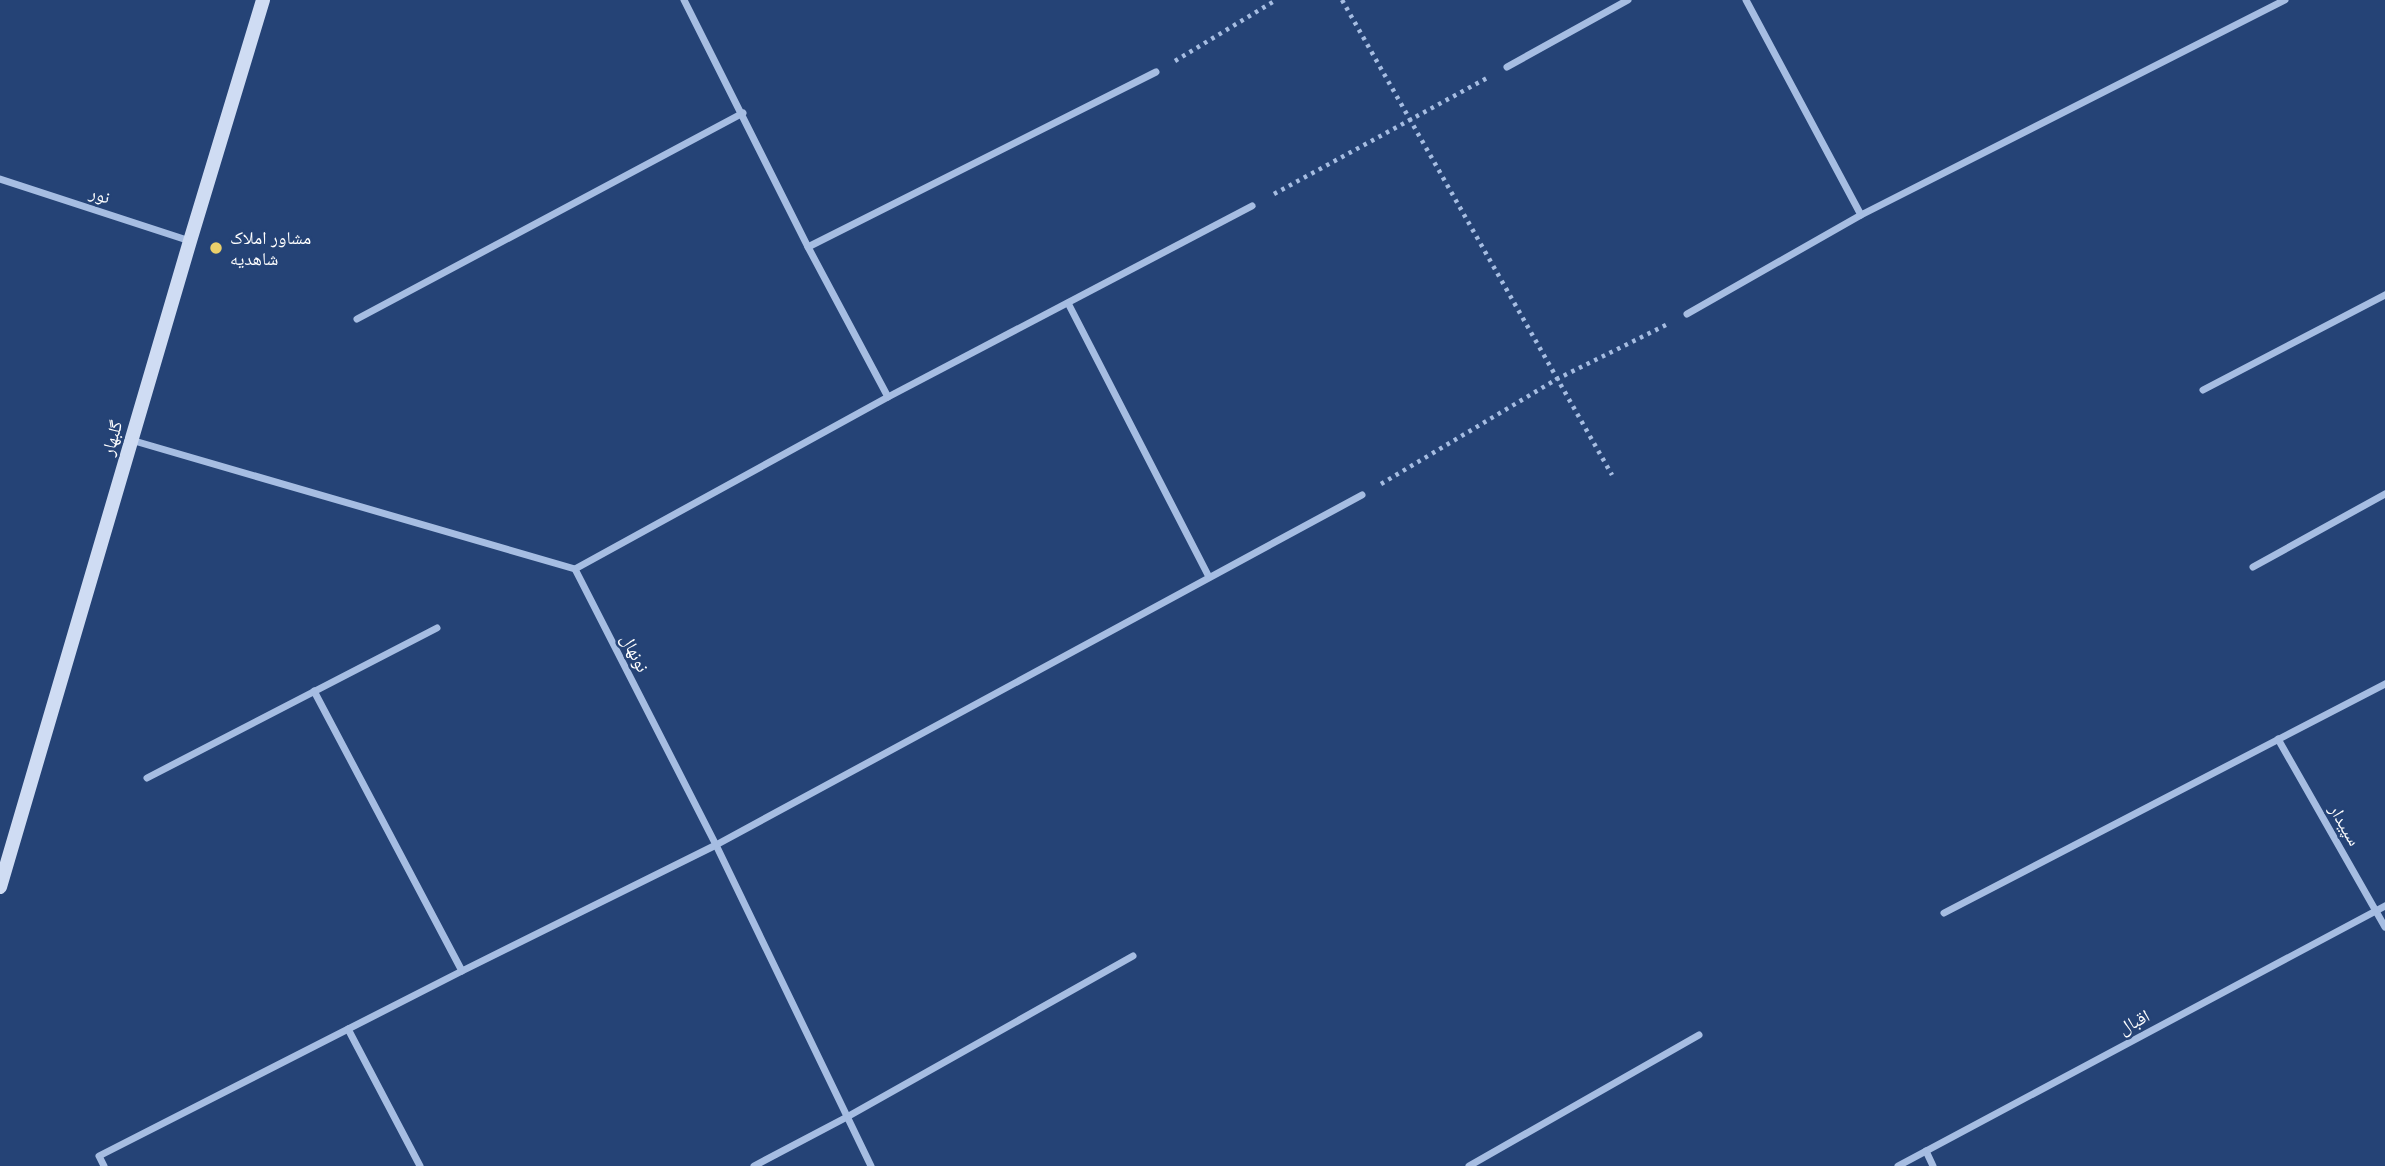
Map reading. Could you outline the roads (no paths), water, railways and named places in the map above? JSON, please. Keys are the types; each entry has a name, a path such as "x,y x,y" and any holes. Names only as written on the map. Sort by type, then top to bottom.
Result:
{"street":[{"name":"گلبهار","path":"0,887 263,0"},
{"path":"684,0 808,247 888,397"},
{"path":"1507,67 1628,0"},
{"path":"1746,0 1861,215"},
{"path":"1687,314 1861,215 2285,0"},
{"path":"808,247 1156,72"},
{"path":"357,319 743,113"},
{"name":"نور","path":"0,179 190,241"},
{"path":"131,440 575,569 888,397 1252,206"},
{"path":"2203,390 2385,295"},
{"path":"1068,303 1209,577"},
{"path":"2253,567 2385,494"},
{"path":"104,1166 99,1156 716,845 1362,495"},
{"name":"نونهال","path":"575,569 716,845 870,1166"},
{"path":"146,778 437,628"},
{"path":"1944,913 2385,684"},
{"path":"314,691 462,971"},
{"name":"سپیدار","path":"2278,739 2385,927"},
{"name":"اقبال","path":"1898,1166 2385,906"},
{"path":"754,1166 847,1117 1133,956"},
{"path":"348,1029 421,1166"},
{"path":"1469,1166 1699,1035"},
{"path":"1926,1151 1933,1166"}],"place":[{"name":"مشاور املاک شاهدیه","path":"216,248"}]}
